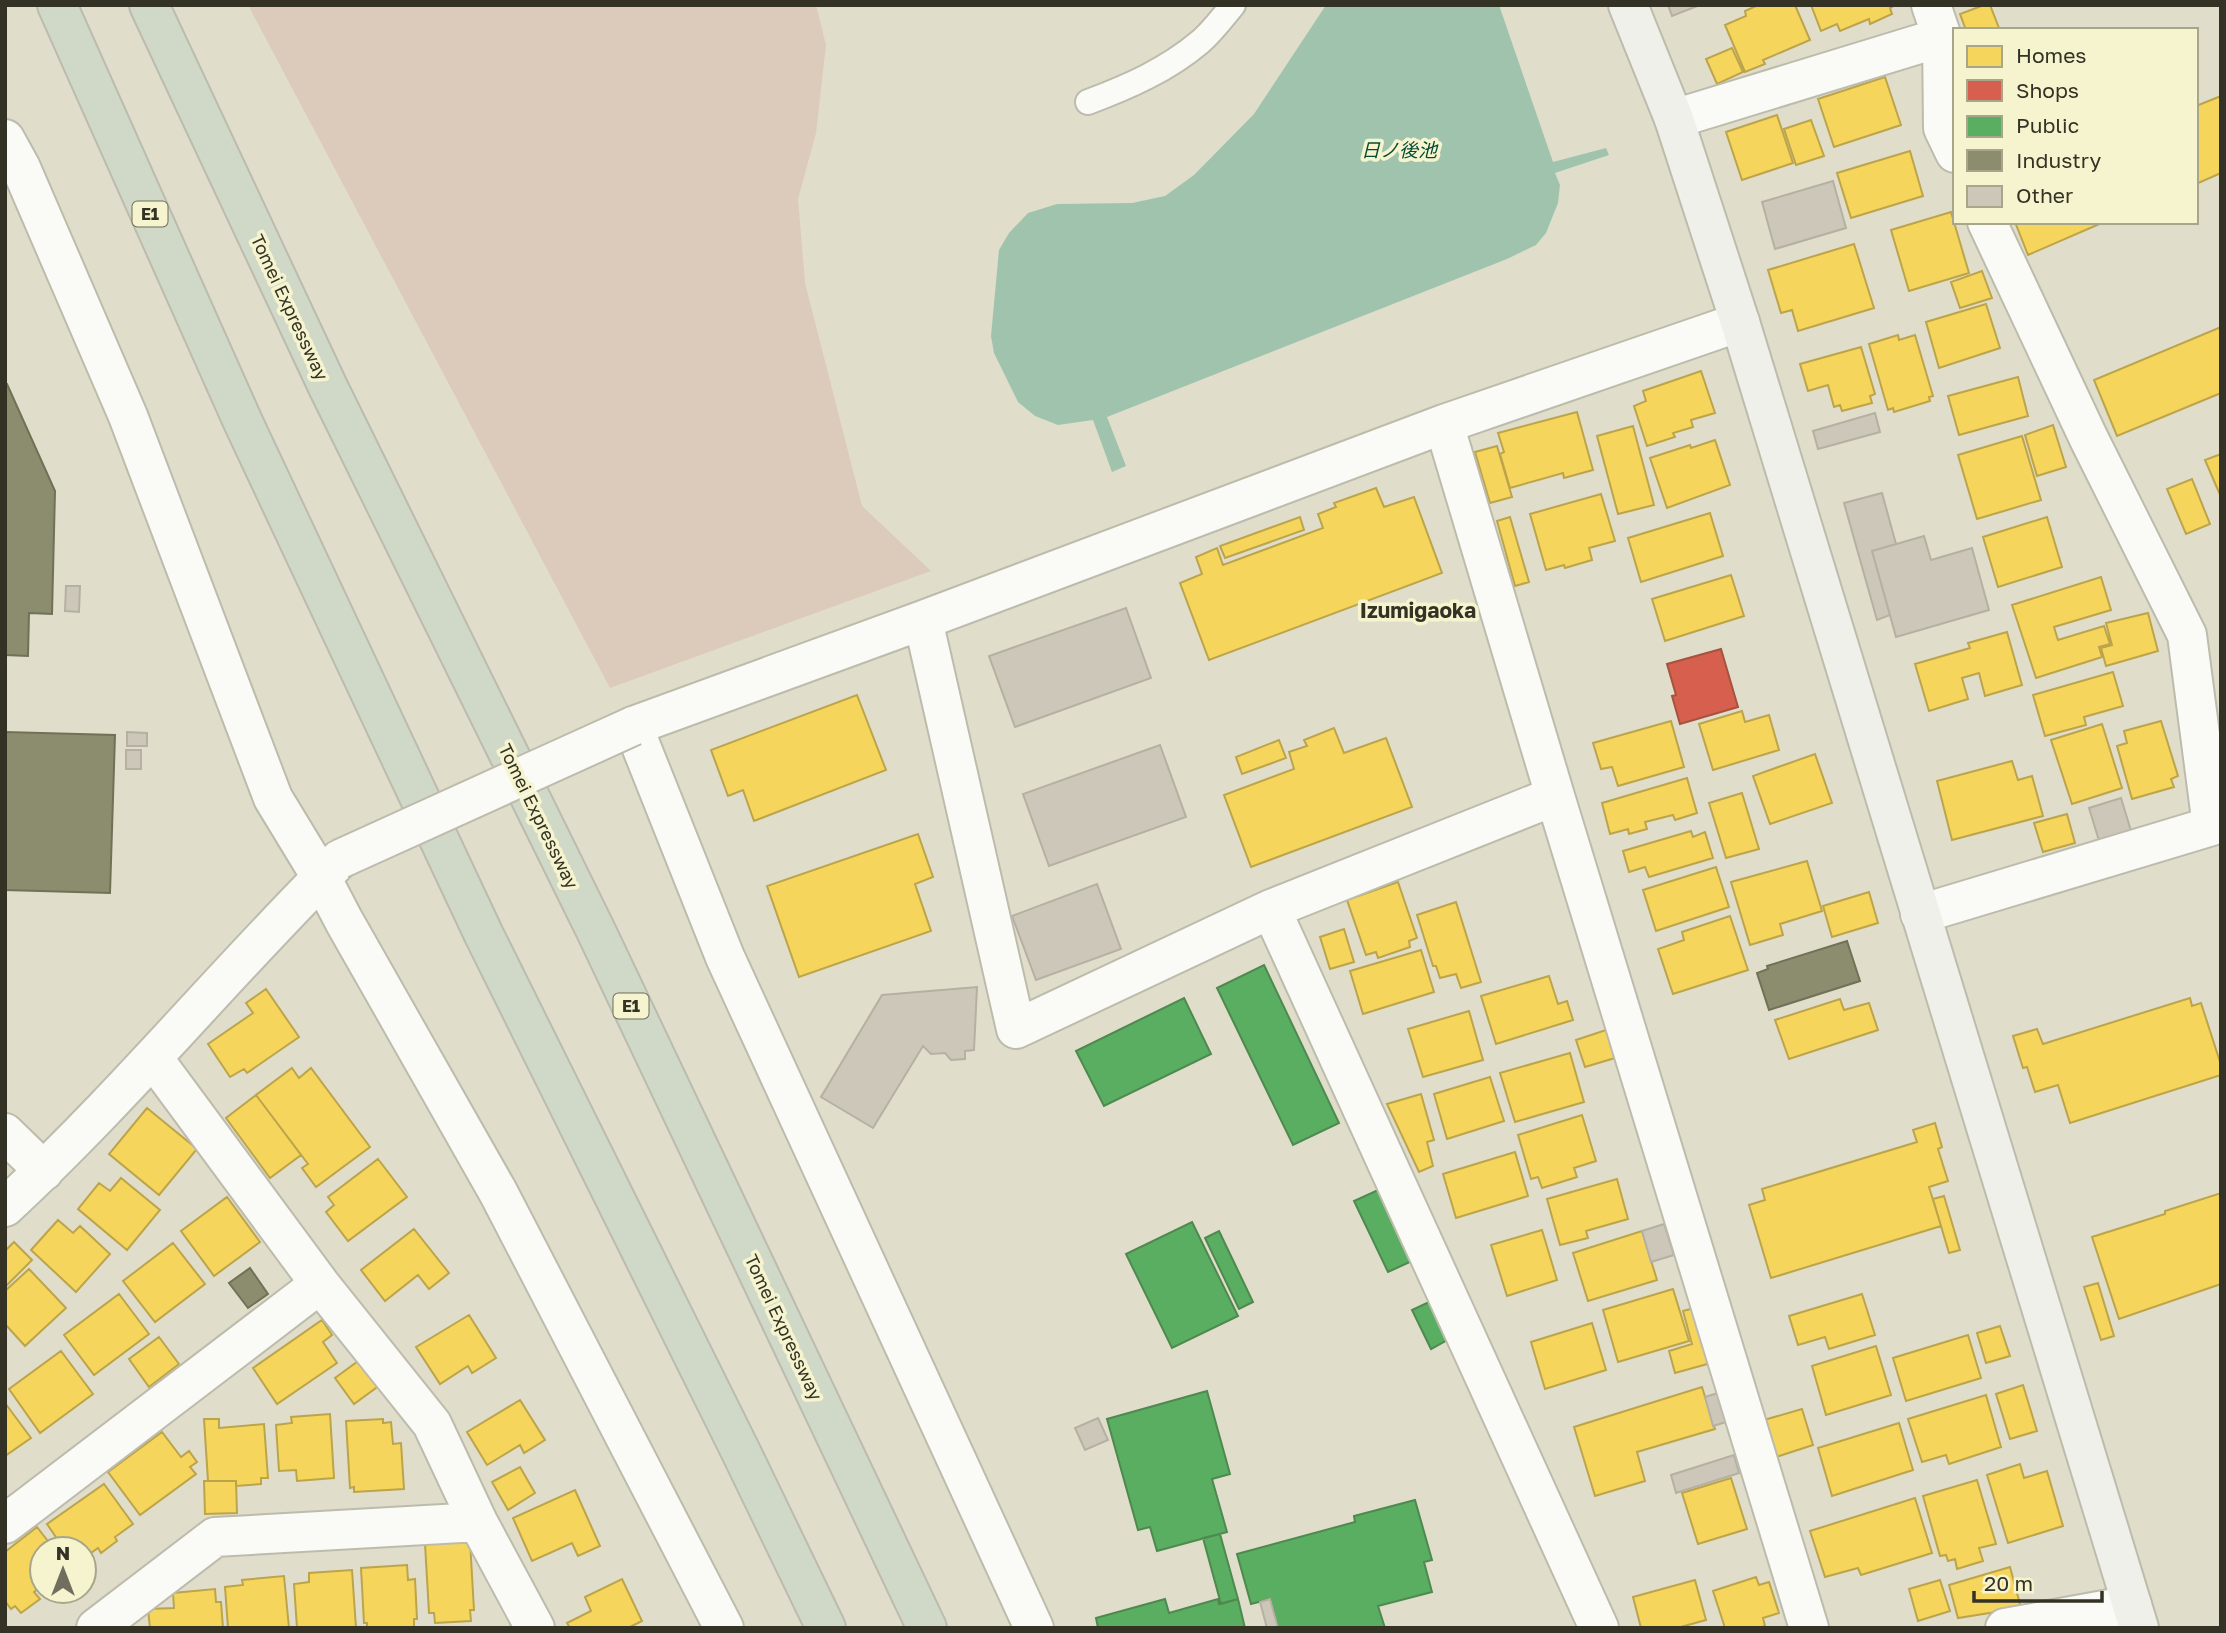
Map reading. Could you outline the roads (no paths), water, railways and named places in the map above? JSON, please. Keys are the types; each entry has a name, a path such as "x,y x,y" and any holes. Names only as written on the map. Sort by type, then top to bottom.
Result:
{"highway":[{"name":"E1","path":"57,5 243,422 484,935 826,1628"},
{"name":"Tomei Expressway","path":"149,5 328,387 596,931 927,1628"}],"street":[{"path":"1628,5 1674,119 1740,322 2136,1616 2005,1628"},
{"path":"1674,119 1937,21 1943,128 1953,149"},
{"path":"5,139 21,168 128,416 273,798 331,868 351,933 498,1192 724,1628"},
{"path":"1920,914 2212,826 2187,635 2089,439 1988,224"},
{"path":"5,1207 44,1171 153,1058 331,868 633,726 1444,424 1740,322"},
{"path":"1444,424 1809,1628"},
{"path":"923,620 1016,1029 1271,909 1555,796"},
{"path":"633,726 725,957 1034,1628"},
{"path":"1271,909 1599,1628"},
{"path":"153,1058 320,1284 432,1424 478,1522 535,1628"},
{"path":"5,1133 44,1171"},
{"path":"5,1524 320,1284"},
{"path":"96,1628 215,1537 478,1522"}],"lane":[{"path":"1088,102 1133,85 1167,67 1202,41 1233,5"}],"water":[{"name":"日ノ後池","path":"1326,5 1499,5 1553,162 1606,148 1609,155 1555,173 1560,185 1558,203 1546,233 1536,245 1507,259 1107,417 1126,466 1112,472 1093,420 1058,425 1035,416 1018,402 994,353 991,336 999,250 1009,233 1028,213 1057,204 1132,203 1165,196 1194,175 1254,114"}],"district":[{"name":"Izumigaoka","path":"1418,610"}]}
